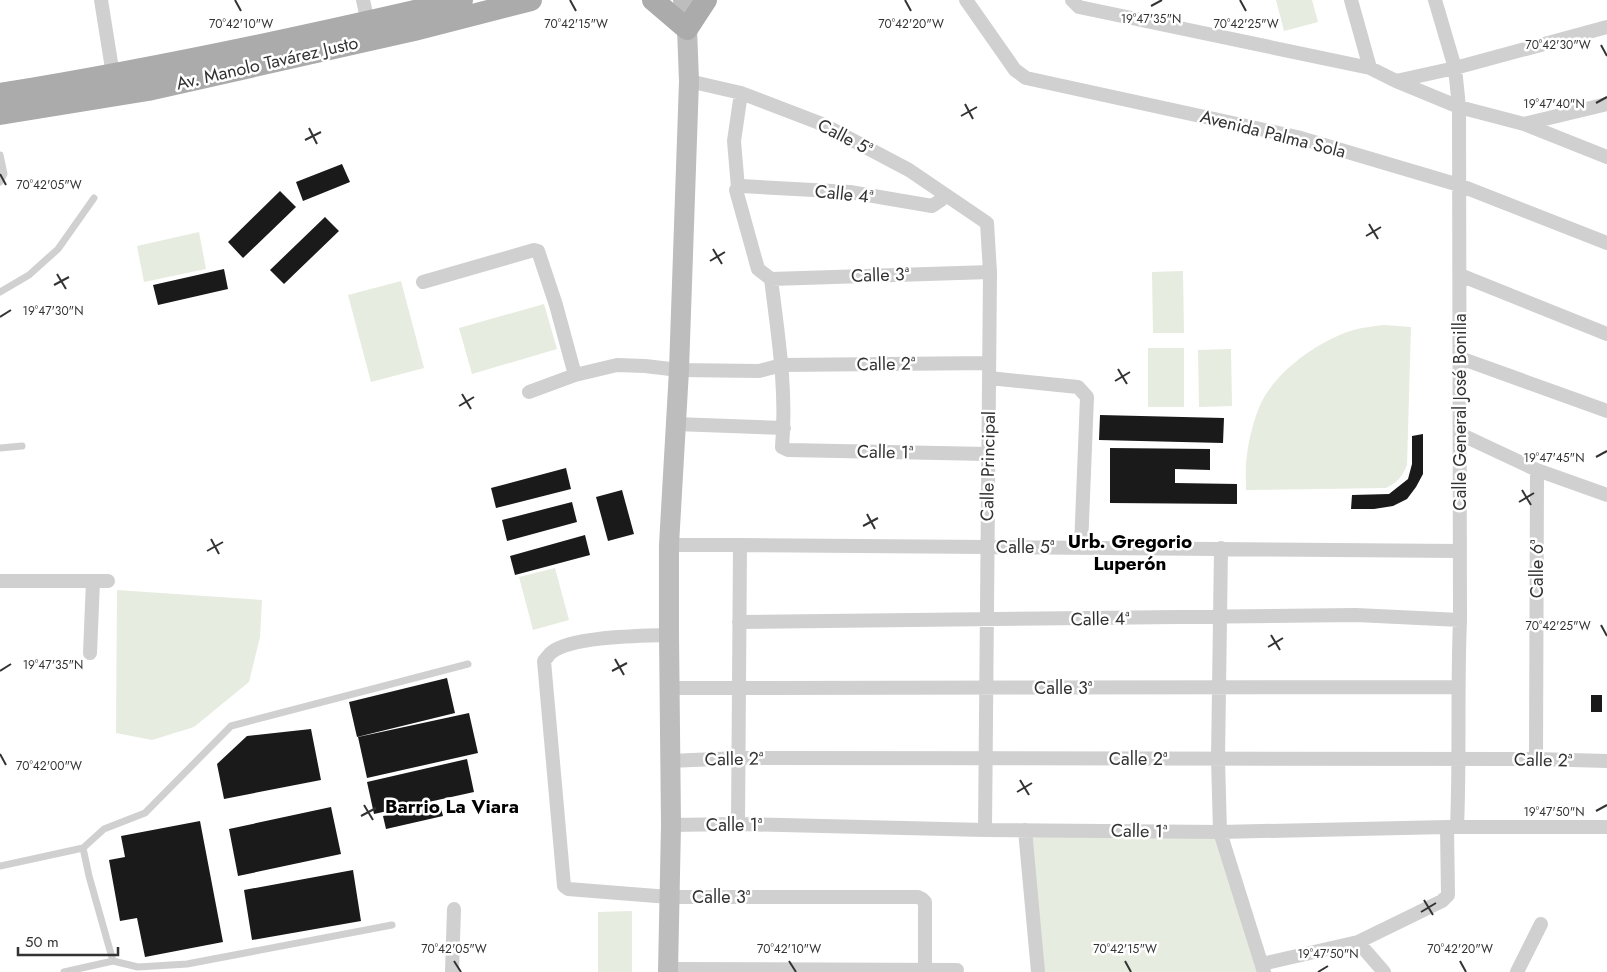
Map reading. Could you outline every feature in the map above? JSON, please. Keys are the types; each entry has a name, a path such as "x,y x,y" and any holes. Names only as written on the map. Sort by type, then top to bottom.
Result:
{"main road":[{"name":"Av. Manolo Tavárez Justo","path":"0,94 113,75 368,23 422,5 462,0"},
{"name":"Av. Manolo Tavárez Justo","path":"0,114 148,90 414,30 531,0"},
{"path":"653,0 687,29 706,0"}],"street":[{"path":"101,0 113,75"},
{"path":"363,0 368,23"},
{"path":"683,0 687,29 689,81 679,370 669,545 668,635 671,825 668,970 957,970"},
{"name":"Avenida Palma Sola","path":"966,0 1015,70 1026,78 1297,137 1459,185 1607,243"},
{"path":"1072,0 1079,7 1370,68 1459,107 1524,124 1607,157"},
{"path":"1351,0 1370,68"},
{"name":"Calle General José Bonilla","path":"1358,942 1442,902 1448,895 1452,827 1460,759 1458,687 1460,620 1459,107 1455,68 1435,0"},
{"path":"1396,81 1455,68 1607,27"},
{"name":"Calle 5ª","path":"689,81 741,93 822,124 909,170 987,223"},
{"path":"675,424 784,428 782,365 771,279 758,269 736,190 738,188 734,141 741,93"},
{"path":"1524,124 1607,104"},
{"name":"Calle 4ª","path":"738,188 741,186 850,192 932,206 941,200 944,194"},
{"name":"Calle Principal","path":"986,830 990,272 987,223"},
{"path":"423,282 534,250 538,251 556,305 575,375"},
{"name":"Calle 3ª","path":"771,279 990,272"},
{"path":"1460,275 1607,334"},
{"path":"1460,358 1607,411"},
{"name":"Calle 2ª","path":"529,392 575,375 617,365 679,370 759,371 782,365 989,363"},
{"path":"989,378 1078,387 1087,397 1081,547"},
{"name":"Calle 1ª","path":"784,428 782,447 788,450 988,454"},
{"path":"1460,434 1537,470 1607,495"},
{"name":"Calle 6ª","path":"1536,759 1537,470"},
{"name":"Calle 5ª","path":"669,545 1460,551"},
{"path":"738,824 740,545"},
{"path":"1221,548 1218,759 1220,832 1263,968 1358,942 1384,972"},
{"path":"0,581 108,582"},
{"path":"90,653 93,581"},
{"name":"Calle 4ª","path":"739,622 1356,615 1460,620"},
{"name":"Calle 3ª","path":"668,635 611,638 572,644 553,651 544,660 564,886 568,889 670,896 908,897 922,899 925,902 925,971"},
{"name":"Calle 3ª","path":"669,688 1458,687"},
{"name":"Calle 2ª","path":"670,761 738,758 986,758 1536,759 1607,761"},
{"name":"Calle 1ª","path":"671,825 738,824 986,830 1220,832 1452,827 1607,827"},
{"path":"1025,830 1038,972"},
{"path":"452,972 454,909"},
{"path":"1517,972 1542,924"}],"lane":[{"path":"0,155 4,174 0,182"},
{"path":"0,292 29,275 58,249 94,198"},
{"path":"0,448 22,446"},
{"path":"0,866 83,848 104,829 144,813 231,726 468,664"},
{"path":"83,848 113,961"},
{"path":"64,972 113,961 138,967 187,964 392,925"}],"shaded area":[{"path":"1276,0 1312,0 1318,22 1284,31"},
{"path":"199,232 206,269 144,282 137,246"},
{"path":"1183,271 1184,333 1153,333 1152,272"},
{"path":"401,281 424,368 371,382 348,295"},
{"path":"544,304 557,349 472,374 459,328"},
{"path":"1384,325 1411,327 1407,465 1399,479 1386,488 1246,490 1246,459 1256,415 1268,391 1278,379 1302,357 1329,340 1357,329"},
{"path":"1148,348 1184,348 1184,407 1148,407"},
{"path":"1231,349 1232,406 1199,407 1198,350"},
{"path":"555,568 569,620 533,630 519,577"},
{"path":"117,590 262,600 260,637 249,682 194,727 152,740 116,733"},
{"path":"1025,830 1220,832 1264,972 1038,972"},
{"path":"632,911 632,972 598,972 598,912"}],"building":[{"path":"342,164 350,182 303,201 296,182"},
{"path":"280,191 296,207 243,258 228,242"},
{"path":"325,217 339,231 284,284 270,270"},
{"path":"224,269 228,289 158,305 153,285"},
{"path":"1100,415 1224,418 1223,443 1099,440"},
{"path":"1423,434 1423,474 1407,499 1393,506 1374,509 1351,509 1352,495 1389,494 1408,479 1412,464 1412,436"},
{"path":"1110,448 1210,449 1210,470 1175,469 1175,483 1237,484 1237,504 1110,503"},
{"path":"566,468 571,489 496,508 491,488"},
{"path":"622,490 634,534 608,541 596,497"},
{"path":"572,502 577,522 507,541 502,520"},
{"path":"585,535 590,555 515,575 510,556"},
{"path":"447,678 455,713 357,737 349,702"},
{"path":"1591,695 1602,695 1602,712 1591,712"},
{"path":"469,713 478,753 367,778 358,737"},
{"path":"311,729 321,780 224,799 217,764 247,736"},
{"path":"467,759 474,792 374,814 367,782"},
{"path":"440,804 443,816 386,829 383,816"},
{"path":"331,807 341,854 238,876 229,829"},
{"path":"200,821 223,942 145,957 137,918 120,921 109,860 125,857 121,836"},
{"path":"353,870 361,921 252,940 244,890"}],"district":[{"name":"Urb. Gregorio Luperón","path":"1130,552"},
{"name":"Barrio La Viara","path":"452,806"}]}
